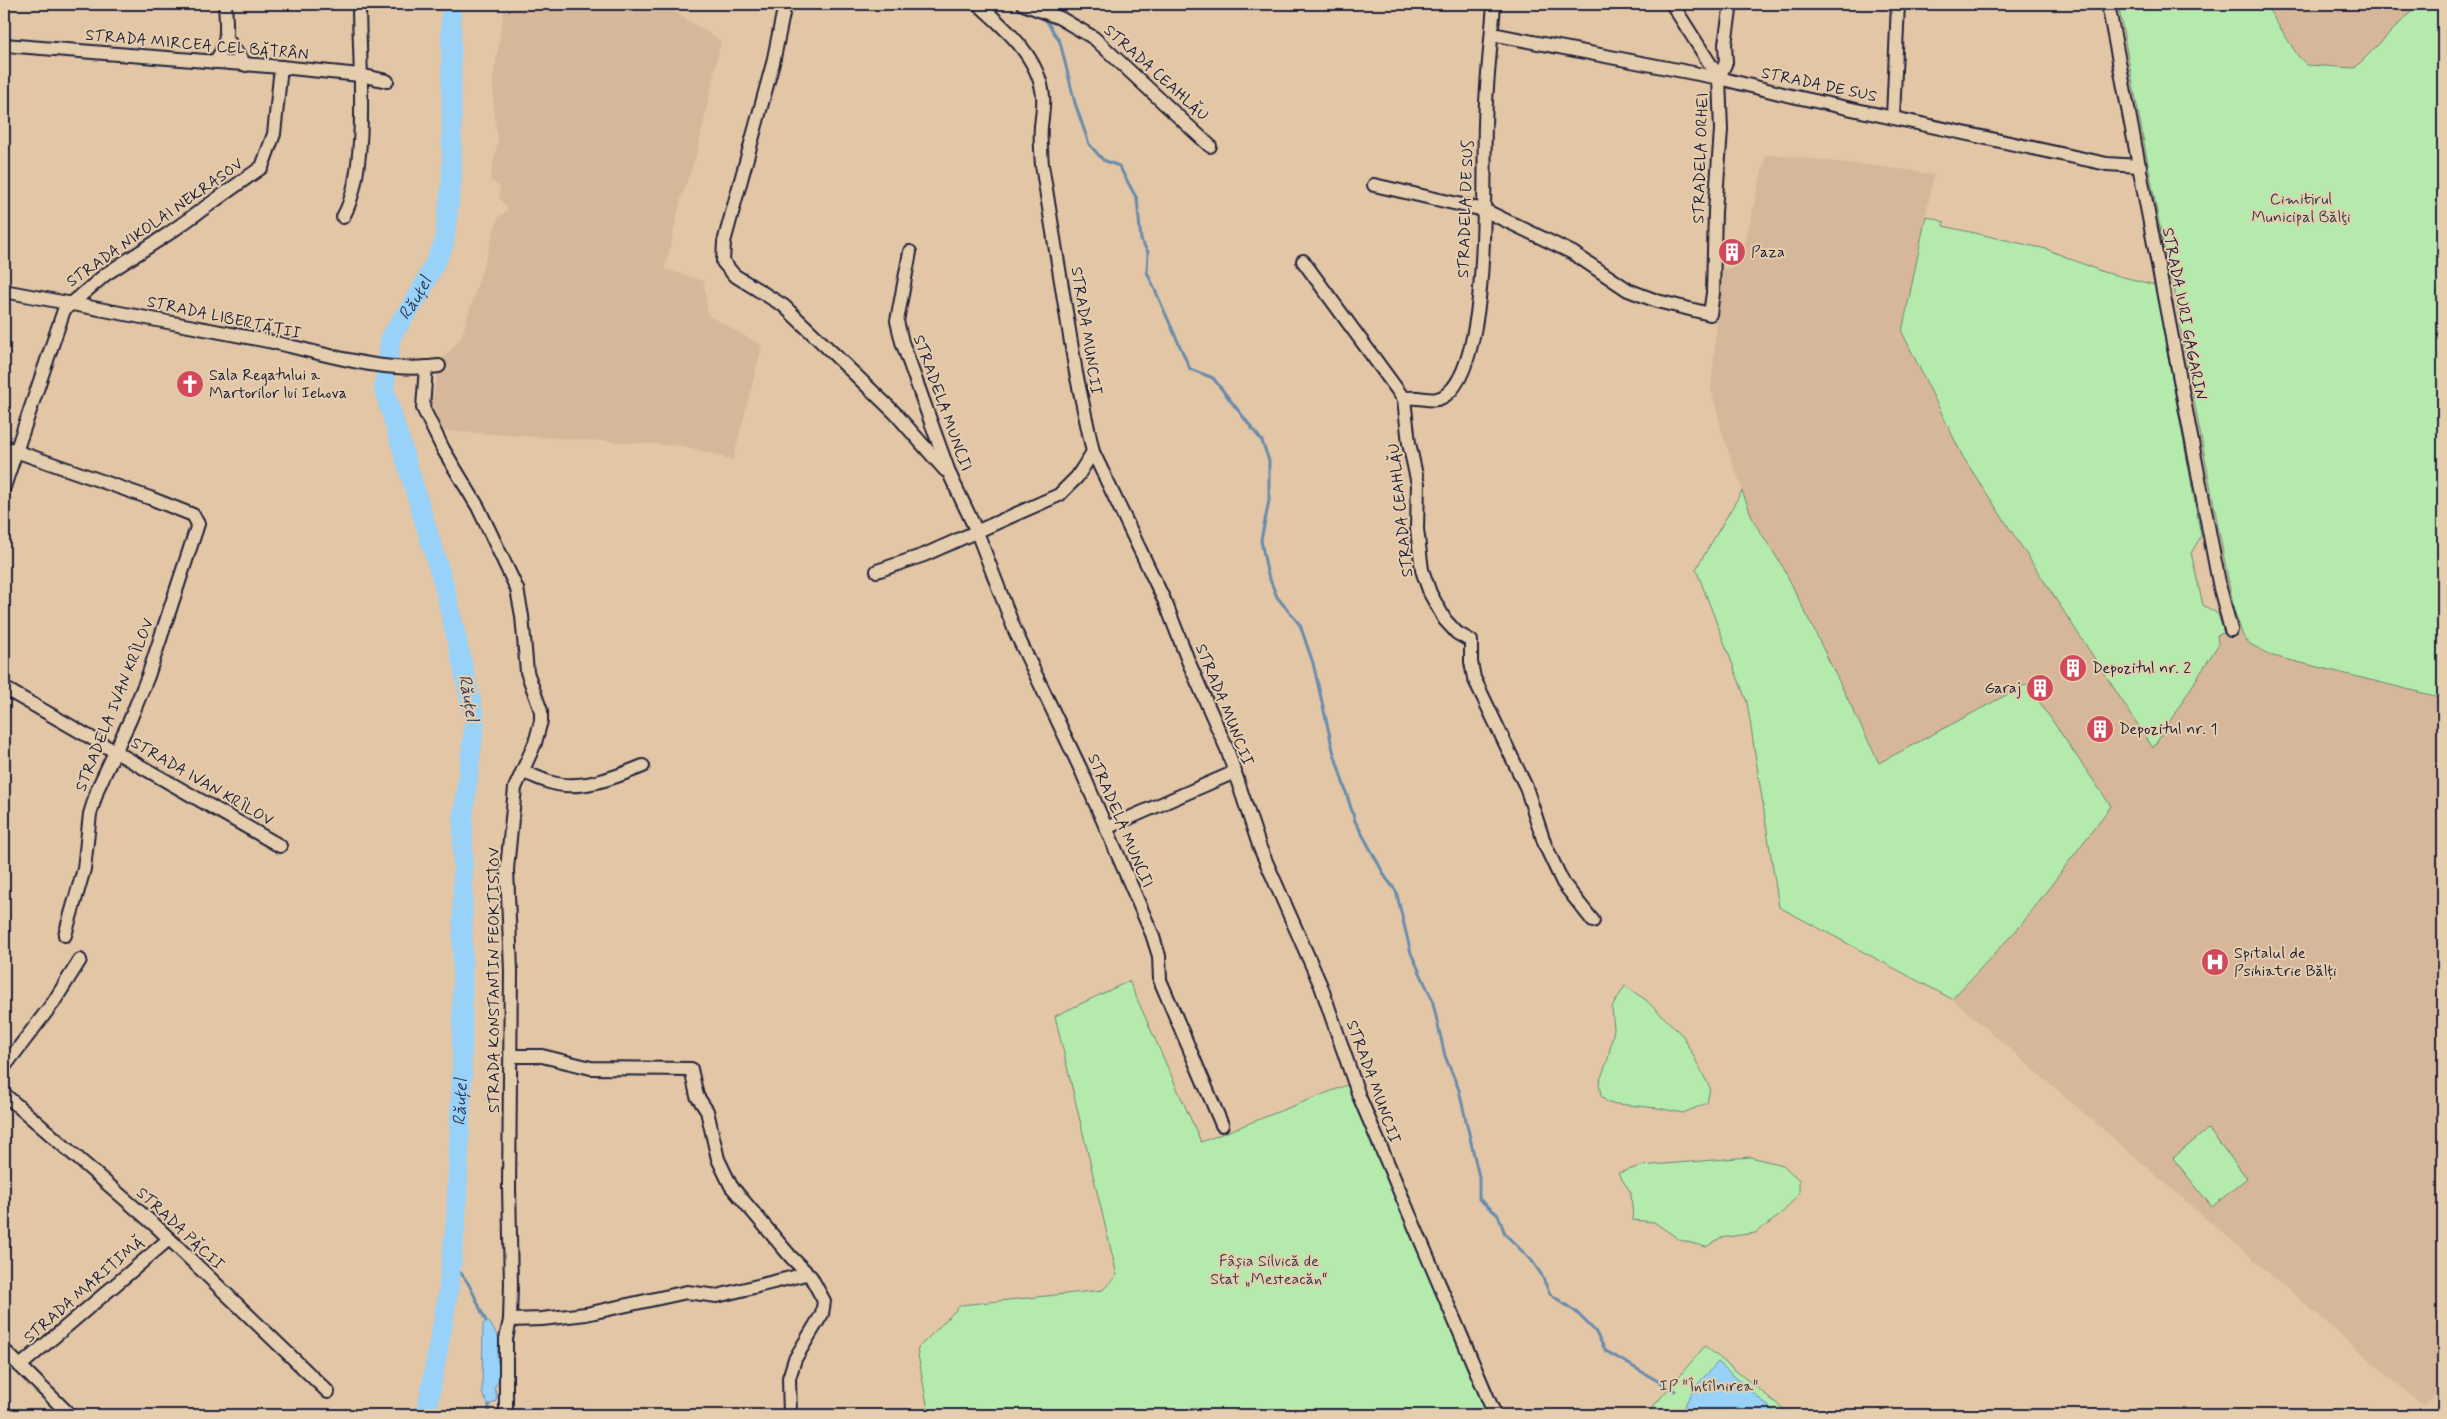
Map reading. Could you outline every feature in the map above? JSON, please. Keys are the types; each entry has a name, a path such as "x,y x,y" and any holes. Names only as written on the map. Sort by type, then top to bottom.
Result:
{"street":[{"path":"214,62 222,53 227,39 225,4"},
{"path":"343,217 354,189 358,170 359,4"},
{"path":"785,4 774,63 735,199 722,253 726,268 784,306 820,344 890,408 950,475"},
{"name":"STRADA MUNCII","path":"978,4 1004,26 1023,50 1037,76 1043,96 1040,139 1042,165 1076,373 1093,452 1166,604 1189,663 1227,748 1260,848 1321,986 1359,1096 1495,1415"},
{"name":"STRADA CEAHLĂU","path":"1024,4 1060,18 1094,38 1210,146"},
{"name":"STRADELA DE SUS","path":"1404,398 1440,399 1455,385 1467,359 1478,308 1484,210 1485,114 1494,4"},
{"path":"1672,4 1719,78"},
{"name":"STRADELA ORHEI","path":"1484,210 1573,253 1628,290 1657,301 1710,314 1713,293 1715,212 1721,130 1719,78 1726,62 1726,44 1731,4"},
{"path":"1893,117 1898,4"},
{"name":"STRADA IURI GAGARIN","path":"2108,4 2220,588 2231,630"},
{"name":"STRADA DE SUS","path":"1492,34 1719,78 1787,95 2107,164 2140,166"},
{"path":"227,39 246,65"},
{"name":"STRADA MIRCEA CEL BĂTRÂN","path":"4,45 281,67 360,75 387,81"},
{"name":"STRADA NIKOLAI NEKRASOV","path":"4,488 64,310 106,274 168,234 262,166 274,134 281,67"},
{"path":"1374,185 1484,210"},
{"name":"STRADELA MUNCII","path":"910,252 898,306 898,330 950,475 977,532 1015,631 1106,828 1152,934 1159,956 1160,980 1222,1125"},
{"name":"STRADA CEAHLĂU","path":"1303,261 1404,398 1418,484 1417,529 1425,580 1446,620 1457,633 1471,641 1471,662 1474,678 1526,787 1545,845 1563,883 1593,921"},
{"name":"STRADA LIBERTĂȚII","path":"4,291 270,342 324,355 402,368 432,366"},
{"name":"STRADA KONSTANTIN FEOKTISTOV","path":"432,366 423,408 443,449 478,507 510,573 520,599 527,672 541,712 538,731 524,772 515,788 508,869 511,1056 510,1320 506,1339 506,1415"},
{"path":"4,447 18,450"},
{"name":"STRADELA IVAN KRÎLOV","path":"18,450 150,498 193,515 197,520 196,531 151,666 116,751 98,788 90,814 84,869 65,935"},
{"path":"877,571 924,555 1059,495 1077,477 1093,452"},
{"name":"STRADA IVAN KRÎLOV","path":"4,688 280,846"},
{"path":"524,772 549,783 577,784 619,776 643,766"},
{"path":"1106,828 1234,772"},
{"path":"4,1067 53,1003 80,960"},
{"path":"511,1056 542,1056 591,1068 691,1069 697,1096 707,1111 718,1159 731,1186 816,1284 824,1300 822,1314 795,1359 789,1378 790,1415"},
{"name":"STRADA PĂCII","path":"4,1094 169,1239 328,1392"},
{"name":"STRADA MARITIMĂ","path":"20,1366 169,1239"},
{"path":"510,1320 542,1319 586,1314 687,1292 717,1296 806,1274"},
{"path":"4,1350 70,1415"}],"shaded area":[{"path":"505,4 662,4 721,41 697,153 681,199 665,269 704,281 708,315 762,346 733,460 684,446 443,431 431,403 441,361 461,338 498,218 508,209 499,198 500,187 490,180 498,139 494,117 493,80"},
{"path":"2265,4 2419,4 2355,68 2307,65 2298,56"},
{"path":"1766,154 1910,170 1934,175 1902,332 1963,457 2153,747 2218,645 2217,635 2240,627 2243,636 2258,650 2273,656 2443,698 2443,1390 2422,1405 1952,999 2021,925 2027,685 1880,764 1784,569 1754,522 1723,436 1711,388 1722,268 1732,268 1735,257 1729,256 1730,248 1736,249 1745,243"}],"green space":[{"name":"Cimitirul Municipal Bălţi","path":"2118,4 2265,4 2298,56 2307,65 2355,68 2419,4 2443,4 2443,698 2273,656 2250,644 2243,636 2234,610 2182,338 2173,281 2170,281"},
{"path":"1926,216 1944,222 1943,226 2046,249 2103,272 2155,285 2201,536 2191,553 2203,605 2218,614 2224,633 2217,635 2218,645 2153,748 1963,457 1902,332"},
{"path":"1742,491 1754,522 1784,569 1879,763 2027,684 2111,806 2021,925 1952,999 1779,907 1747,702 1696,569"},
{"name":"Fâșia Silvică de Stat „Mesteacăn“","path":"1129,981 1201,1142 1347,1085 1489,1415 929,1415 917,1349 961,1305 1103,1290 1117,1275 1055,1016"},
{"path":"1625,986 1646,1000 1683,1036 1710,1088 1707,1103 1683,1113 1658,1108 1608,1103 1601,1096 1599,1083 1608,1059 1614,1029 1612,1007"},
{"path":"2208,1129 2247,1178 2212,1207 2173,1158"},
{"path":"1750,1157 1783,1165 1799,1180 1799,1194 1779,1216 1755,1233 1720,1238 1706,1247 1680,1240 1654,1222 1633,1220 1631,1193 1618,1173 1641,1166"},
{"name":"IP \"Întîlnirea\"","path":"1705,1346 1791,1415 1646,1415"}],"water":[{"path":"486,1321 490,1323 499,1339 497,1358 501,1376 494,1388 497,1395 496,1401 489,1405 482,1394 483,1324"},
{"path":"1718,1362 1777,1415 1680,1414 1695,1387"}],"waterway":[{"name":"Răuțel","path":"424,1415 427,1410 448,1294 456,1221 462,1072 463,818 475,719 444,585 384,389 391,336 420,293 444,244 452,177 451,4"},
{"path":"1046,20 1060,42 1075,103 1089,144 1103,160 1119,166 1137,199 1141,240 1148,252 1147,272 1190,369 1213,378 1262,441 1269,461 1269,501 1261,540 1267,572 1277,597 1300,625 1313,663 1333,750 1355,821 1386,878 1396,891 1411,953 1432,999 1445,1056 1459,1090 1479,1177 1479,1199 1498,1215 1505,1234 1532,1261 1541,1274 1550,1294 1576,1312 1595,1331 1606,1351 1675,1391"},
{"path":"451,1263 464,1277 472,1290 486,1321"},
{"path":"488,1415 489,1405"}],"place":[{"name":"Paza","path":"1732,252"},
{"name":"Sala Regatului a Martorilor lui Iehova","path":"190,384"},
{"name":"Depozitul nr. 2","path":"2073,668"},
{"name":"Garaj","path":"2040,688"},
{"name":"Depozitul nr. 1","path":"2100,729"},
{"name":"Spitalul de Psihiatrie Bălți","path":"2215,962"}]}
